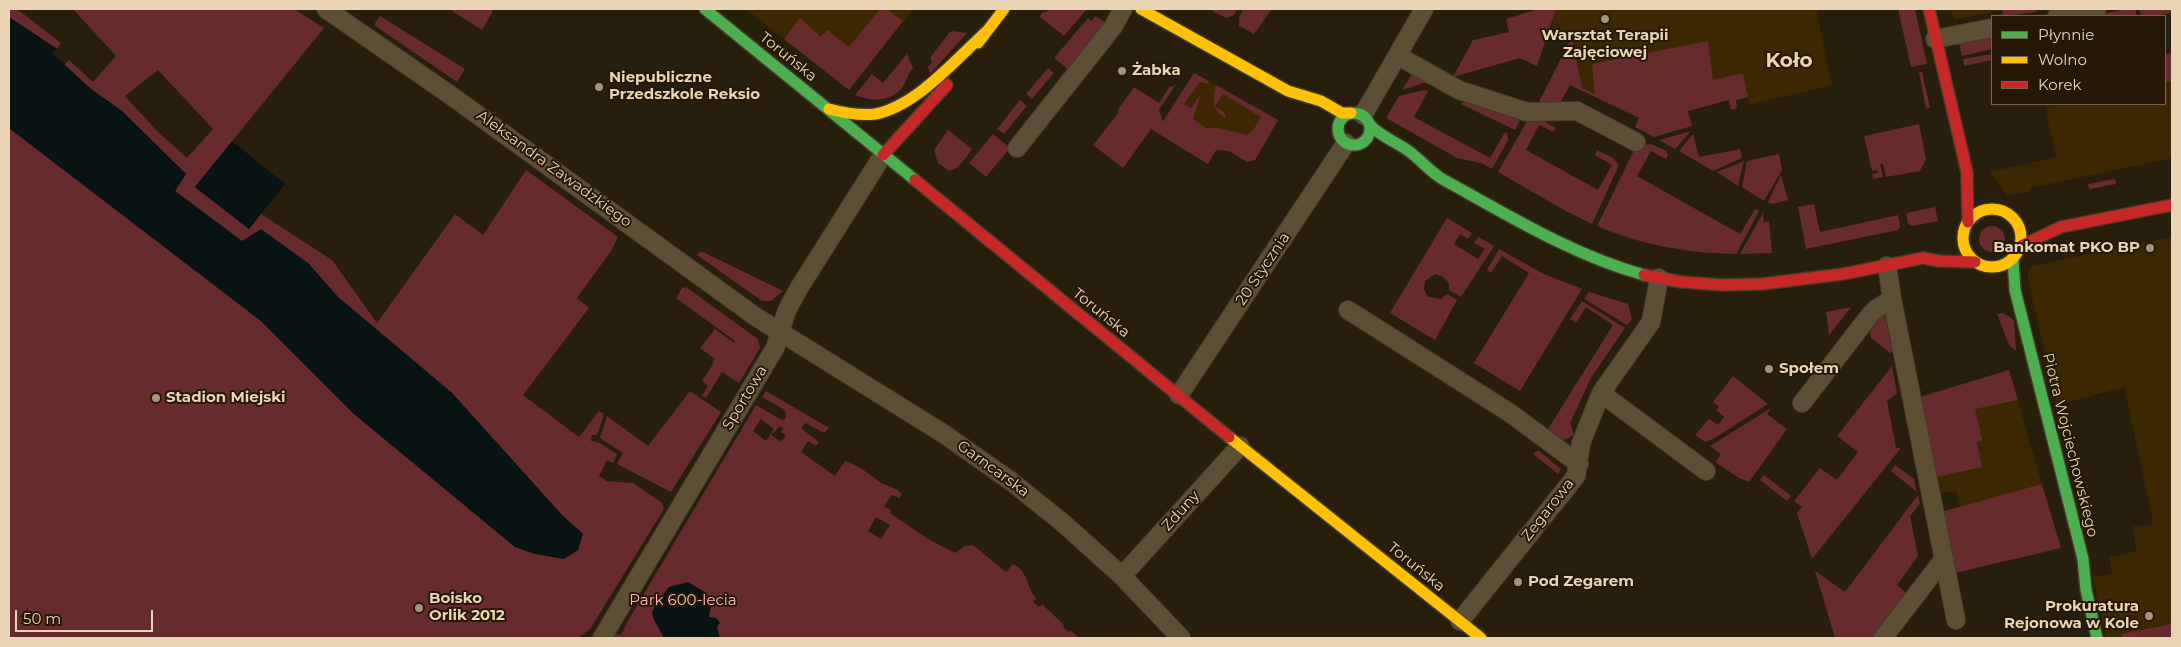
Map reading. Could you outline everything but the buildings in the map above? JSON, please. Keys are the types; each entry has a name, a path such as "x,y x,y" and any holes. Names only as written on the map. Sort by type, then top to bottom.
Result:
{"street":[{"name":"Aleksandra Zawadzkiego","path":"326,9 453,97 756,317 780,332"},
{"name":"Toruńska","path":"705,9 1240,446 1481,638"},
{"path":"883,155 946,85 1004,9"},
{"path":"1017,148 1114,27 1123,9"},
{"path":"1141,9 1288,91 1321,101 1342,113 1361,118 1380,135 1410,151 1432,172 1568,248 1604,263 1659,278 1703,284 1767,285 1814,280 1923,258 1939,261 1975,262 1990,267 1998,267 2013,259 2021,246 2022,236 2019,226 2013,218 1995,209 1986,197"},
{"path":"1361,118 1424,9"},
{"path":"1928,9 1968,172 1965,248 1975,262"},
{"path":"2063,15 2092,10"},
{"path":"1935,39 1991,28"},
{"path":"827,108 846,114 864,115 882,113 899,106 925,87 988,30"},
{"path":"1398,56 1459,90 1527,112 1577,111 1636,142"},
{"path":"1288,91 1307,109"},
{"path":"1348,141 1369,137 1361,118"},
{"path":"1348,141 1340,121 1361,118"},
{"path":"1330,124 1348,141 1373,148"},
{"name":"20 Stycznia","path":"1179,395 1348,141"},
{"name":"Sportowa","path":"602,638 775,348 787,310 799,288 883,155"},
{"path":"1410,167 1432,172"},
{"path":"1968,172 1977,184"},
{"path":"2021,246 2061,227 2172,204"},
{"path":"1953,239 1980,212 1995,209"},
{"path":"2013,218 2027,221"},
{"path":"2041,223 2061,227"},
{"path":"1923,258 1936,248"},
{"name":"Piotra Wojciechowskiego","path":"2013,259 2015,290 2046,404 2083,559 2086,590 2097,638"},
{"path":"1887,266 1956,620"},
{"name":"Zegarowa","path":"1460,621 1577,470 1581,443 1601,393 1651,322 1659,278"},
{"path":"1802,403 1870,315 1892,299"},
{"path":"1348,310 1510,413 1577,470"},
{"name":"Garncarska","path":"780,332 944,434 1012,482 1064,523 1122,576 1181,638"},
{"path":"1601,393 1706,471"},
{"name":"Zduny","path":"1122,576 1240,446"},
{"path":"1883,638 1943,560"}],"shaded area":[{"path":"746,9 913,9 849,90"},
{"path":"1556,9 1816,9 1832,85 1749,105 1743,73 1713,81 1708,42 1592,64 1596,94 1582,88 1572,37 1549,35"},
{"path":"1951,9 2007,9 1954,20"},
{"path":"9,17 57,49 52,53 91,89 122,111 186,174 175,191 242,241 261,229 308,263 338,297 452,393 562,515 583,534 578,550 564,559 535,554 515,547 354,414 261,321 9,128"},
{"path":"1194,73 1278,120 1255,160 1247,162 1229,151 1216,150 1208,164 1155,132"},
{"path":"2172,81 2172,158 2030,188 2031,191 2008,196 1989,172 2056,157 2047,115 2047,106 2166,105 2166,82"},
{"path":"232,141 285,184 249,229 195,187"},
{"path":"2172,237 2172,638 2106,638 2092,574 2098,576 2112,574 2109,557 2137,551 2132,527 2153,524 2148,497 2124,387 2057,405 2027,275 2032,266 2103,251 2104,253 2109,252 2108,250"},
{"path":"2009,370 2042,484 1960,507 1956,491 1940,494 1920,397"},
{"path":"688,582 706,593 711,605 709,617 716,618 720,623 717,627 720,638 664,638 652,613 655,605 669,587"}],"green space":[{"path":"9,9 17,9 61,43 57,49 9,17"},
{"name":"Stadion Miejski","path":"73,9 294,9 324,28 195,187 249,229 261,214 332,260 377,323 455,214 483,235 526,170 618,237 611,251 577,298 589,308 523,395 579,437 599,411 604,414 597,435 592,435 591,441 598,442 617,454 613,463 607,460 599,476 607,481 633,483 662,503 664,509 590,629 578,638 9,638 9,128 261,321 354,414 515,547 535,554 583,534 562,515 452,393 338,297 308,263 242,241 175,191 186,174 122,111 91,89 64,65 69,60 93,82 116,56","holes":["158,70 213,129 187,158 157,131 125,96"]},
{"path":"449,9 494,9 482,30"},
{"path":"880,9 887,9 903,21 849,90 784,39 800,18 821,37 827,30 849,47"},
{"path":"1053,9 1086,10 1064,36 1040,17 1042,13"},
{"path":"1209,9 1237,9 1234,15 1226,18"},
{"path":"1243,9 1272,9 1254,34 1239,26 1239,18"},
{"path":"1538,9 1556,9 1537,66 1520,58 1453,77 1473,40 1509,32 1506,19"},
{"path":"1898,9 1915,9 1927,64 1911,67"},
{"path":"2036,9 2037,12 2003,15 2002,10"},
{"path":"2135,9 2137,15 2096,15"},
{"path":"2139,9 2171,9 2172,13 2160,15 2141,15"},
{"path":"380,16 465,69 457,82 374,25"},
{"path":"1095,16 1108,24 1069,70 1054,58 1088,18 1092,21"},
{"path":"953,31 967,33 930,74 928,67 932,62 930,58 949,33"},
{"path":"1991,36 1991,49 1962,56 1959,43"},
{"path":"1572,37 1582,88 1595,94 1592,64 1708,41 1713,80 1743,73 1748,97 1736,100 1737,108 1731,110 1729,100 1688,111 1692,126 1654,137 1635,127 1639,118 1570,85 1557,109 1539,102"},
{"path":"2172,53 2172,81 2166,82 2166,54"},
{"path":"907,54 913,68 903,87 896,94 879,100 855,95 872,74 883,83"},
{"path":"1991,54 1991,60 1964,66 1963,59"},
{"path":"1048,68 1054,73 1032,99 1026,94"},
{"path":"1414,71 1430,81 1402,90"},
{"path":"1919,72 1922,72 1930,108 1926,109"},
{"path":"1194,73 1209,81 1207,84 1200,82 1184,104 1191,108 1201,94 1193,119 1206,128 1219,128 1247,135 1254,129 1261,117 1223,94 1215,106 1214,95 1216,85 1278,120 1255,160 1247,162 1229,151 1216,150 1208,164 1151,129 1123,168 1093,145 1119,112 1117,111 1134,87 1159,103 1170,86 1172,87 1176,84 1159,110 1163,122"},
{"path":"1424,90 1428,91 1414,117 1490,158 1505,132 1507,133 1508,140 1492,169 1481,163 1457,158 1386,118 1399,96"},
{"path":"1020,100 1027,106 1004,134 997,129"},
{"path":"1463,102 1522,116 1515,130 1461,104"},
{"path":"1216,107 1224,112 1226,118 1218,112"},
{"path":"1530,116 1536,117 1556,128 1553,132 1539,125 1526,150 1598,190 1612,165 1595,155 1597,150 1613,158 1619,165 1592,224 1498,172"},
{"path":"1919,124 1926,159 1920,171 1886,177 1883,164 1880,164 1883,177 1873,179 1872,174 1878,173 1877,170 1872,171 1864,136"},
{"path":"948,130 972,149 959,166 949,171 938,163 934,150"},
{"path":"1691,131 1675,149 1659,140"},
{"path":"993,134 1010,148 986,177 969,163"},
{"path":"1693,134 1699,157 1740,149 1742,158 1713,171 1679,151"},
{"path":"1651,144 1666,151 1668,155 1666,159 1651,151 1637,176 1740,234 1755,209 1759,211 1736,254 1700,252 1665,247 1614,233 1597,226 1636,146"},
{"path":"1779,154 1782,170 1764,201 1742,187 1747,161"},
{"path":"1744,161 1738,186 1717,172"},
{"path":"1781,175 1788,200 1772,204 1768,202"},
{"path":"2115,179 2116,184 2089,189 2088,184"},
{"path":"1814,204 1820,232 1898,215 1900,227 1898,230 1806,249 1798,207"},
{"path":"1935,207 1938,221 1913,226 1908,224 1906,213"},
{"path":"1765,211 1763,214 1764,222 1769,221 1772,253 1740,254 1763,213"},
{"path":"1447,218 1472,233 1468,239 1460,234 1454,244 1478,259 1485,249 1474,243 1478,237 1494,246 1461,297 1449,290 1449,283 1442,276 1435,274 1425,281 1424,289 1428,297 1441,299 1447,294 1457,300 1435,340 1390,313"},
{"path":"1992,226 2001,230 2005,239 2001,248 1992,252 1983,248 1979,239 1983,230"},
{"path":"1499,249 1544,274 1582,289 1520,391 1474,363 1529,273 1502,256 1491,273 1487,270"},
{"path":"700,252 783,291 771,301 762,301 697,255"},
{"path":"686,287 758,339 760,348 739,383 722,372 706,398 702,396 708,386 702,381 715,359 700,348 715,329 734,343 735,341 676,298 682,288"},
{"path":"1589,292 1628,304 1632,319 1627,325 1584,299"},
{"path":"1582,301 1625,328 1591,378 1570,423 1574,434 1569,438 1559,441 1549,434 1548,429 1613,325 1586,307 1576,323 1570,319"},
{"path":"1851,307 1849,310 1829,335 1826,312"},
{"path":"2003,313 2014,320 2016,351 2009,345 1997,314"},
{"path":"1883,314 1893,352 1890,353 1871,338 1870,332"},
{"path":"1892,366 1897,393 1887,401 1896,448 1901,448 1812,559 1797,513 1802,507 1794,501 1820,468 1837,480 1858,452 1837,436"},
{"path":"2009,370 2018,400 1975,409 1982,440 1977,442 1982,467 1936,477 1920,397"},
{"path":"1733,376 1768,404 1713,439 1705,442 1695,435 1709,419 1718,425 1724,417 1716,410 1719,407 1713,402"},
{"path":"690,391 721,412 671,492 617,464 623,453 600,438 607,416 648,446"},
{"name":"Park 600-lecia","path":"766,391 829,428 824,433 806,423 802,426 802,429 819,442 816,446 808,441 801,452 835,476 845,461 860,468 883,484 897,490 901,493 901,496 899,498 892,495 884,506 891,510 890,513 928,539 955,553 965,546 973,545 1006,572 1013,564 1018,567 1036,598 1033,602 1039,607 1042,604 1064,625 1063,627 1079,638 612,638 614,634 621,635 756,405 780,419 784,420 786,417 785,410 762,397","holes":["761,419 774,429 766,441 753,431","780,426 783,428 781,432 786,435 781,442 771,435","876,517 890,525 881,539 868,531"]},
{"path":"1771,408 1767,414 1787,429 1749,482 1739,478 1718,464 1716,461 1721,454 1710,446"},
{"path":"1538,450 1561,469 1558,474 1533,454"},
{"path":"1895,465 1914,479 1917,492 1891,471"},
{"path":"1764,475 1791,496 1787,501 1760,480"},
{"path":"2042,484 2061,548 1955,573 1944,511"},
{"path":"1918,495 1920,504 1910,516 1918,556 1897,585 1910,596 1878,638 1835,638 1815,571 1845,592"},
{"path":"2172,624 2172,638 2122,638 2121,634"}],"traffic: fast":[{"path":"705,9 915,180"},
{"path":"1354,113 1366,117 1370,129 1366,141 1354,145 1342,141 1338,129 1342,117 1354,113"},
{"path":"1370,125 1379,133 1410,152 1439,177 1516,220 1591,257 1644,275"},
{"path":"2013,259 2015,290 2083,559 2086,590 2097,638"}],"traffic: slow":[{"path":"978,43 1004,9"},
{"path":"1141,9 1288,91 1321,101 1342,113 1351,113"},
{"path":"829,109 863,115 875,114 891,109 936,80 988,30"},
{"path":"1992,209 2003,211 2016,222 2021,238 2019,249 2008,262 1992,267 1981,265 1968,254 1963,238 1965,227 1976,214 1992,209"},
{"path":"1229,437 1481,638"}],"traffic: jam":[{"path":"1929,9 1967,172 1968,222"},
{"path":"883,155 947,85"},
{"path":"915,180 1229,437"},
{"path":"2021,246 2061,227 2172,205"},
{"path":"1644,275 1682,282 1722,285 1762,284 1843,274 1923,258 1939,261 1975,262"}],"place":[{"name":"Warsztat Terapii Zajęciowej","path":"1605,19"},
{"name":"Żabka","path":"1122,71"},
{"name":"Niepubliczne Przedszkole Reksio","path":"599,87"},
{"name":"Bankomat PKO BP","path":"2150,248"},
{"name":"Społem","path":"1769,369"},
{"name":"Stadion Miejski","path":"156,398"},
{"name":"Pod Zegarem","path":"1518,582"},
{"name":"Boisko Orlik 2012","path":"419,608"},
{"name":"Prokuratura Rejonowa w Kole","path":"2149,616"}],"district":[{"name":"Koło","path":"1789,61"}]}
